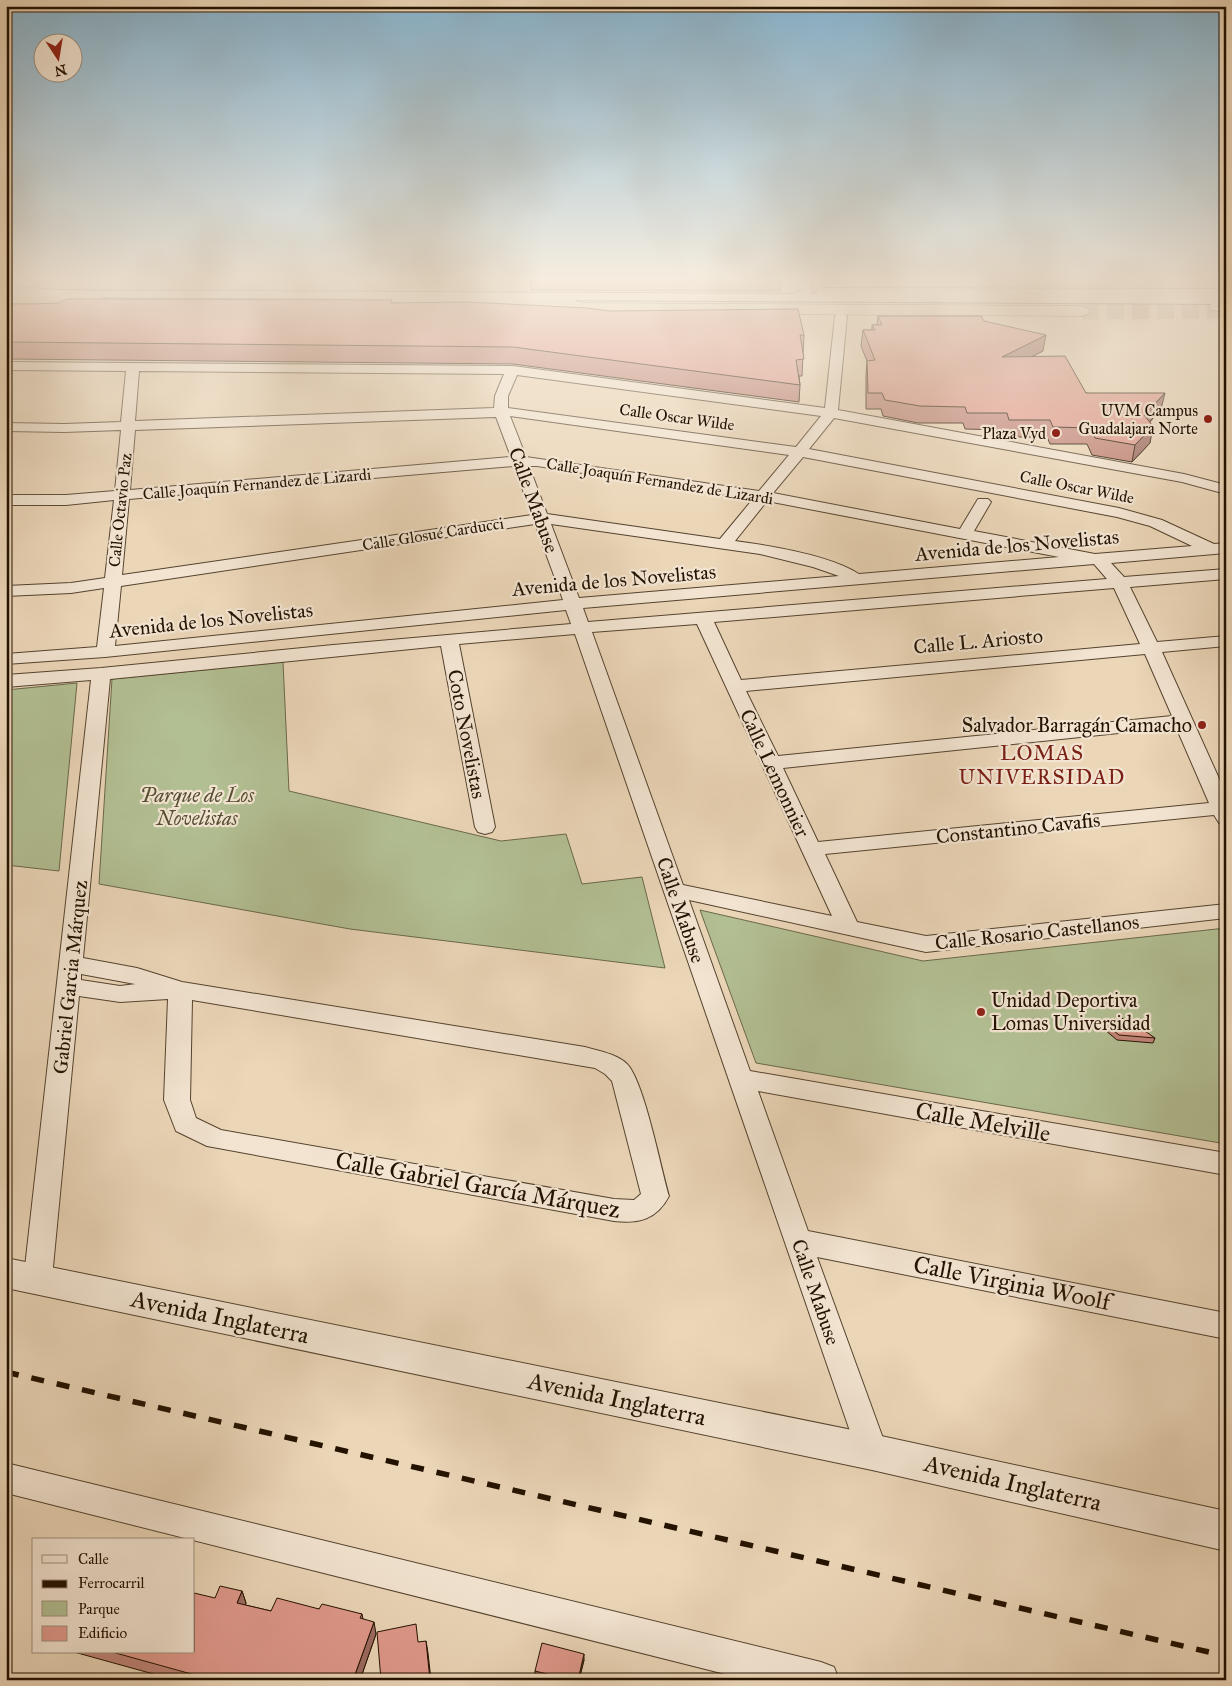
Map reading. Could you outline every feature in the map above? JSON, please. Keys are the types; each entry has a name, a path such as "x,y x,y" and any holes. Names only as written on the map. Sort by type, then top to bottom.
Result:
{"street":[{"path":"724,544 831,413 837,359"},
{"path":"6,366 513,370 831,413 1184,478 1226,490"},
{"name":"Calle Octavio Paz","path":"103,663 122,496 133,367"},
{"name":"Calle Mabuse","path":"513,370 499,404 573,604 872,1452"},
{"name":"Calle Oscar Wilde","path":"6,427 128,426 502,413 800,452 1119,512 1156,523 1218,549"},
{"name":"Calle Joaquín Fernandez de Lizardi","path":"6,500 66,500 122,496 520,461 763,496 1099,560"},
{"path":"965,534 983,502"},
{"name":"Calle Glosué Carducci","path":"6,591 71,588 541,518 760,549 841,570 855,579"},
{"name":"Avenida de los Novelistas","path":"6,681 103,663 573,604 1218,549"},
{"path":"1099,560 1120,583 1224,811"},
{"name":"Avenida de los Novelistas","path":"6,660 103,663 449,640 1226,574"},
{"name":"Calle Lemonnier","path":"703,618 848,927"},
{"name":"Coto Novelistas","path":"449,640 485,827"},
{"name":"Calle L. Ariosto","path":"735,686 1226,641"},
{"name":"Gabriel Garcia Márquez","path":"23,1277 39,1267 103,663"},
{"path":"770,763 1184,721"},
{"name":"Constantino Cavafis","path":"811,849 1224,811"},
{"name":"Calle Rosario Castellanos","path":"674,890 926,944 1226,911"},
{"name":"Calle Gabriel García Márquez","path":"70,975 120,994 180,990 585,1056 606,1062 620,1071 626,1081 655,1196 648,1207 633,1212 614,1210 216,1139 185,1124 177,1100 180,990"},
{"name":"Calle Melville","path":"741,1080 1226,1164"},
{"name":"Calle Virginia Woolf","path":"798,1241 1226,1326"},
{"name":"Avenida Inglaterra","path":"23,1277 872,1452 1226,1532"},
{"path":"6,1478 821,1680"}],"green space":[{"name":"Parque de Los Novelistas","path":"283,662 289,791 501,841 566,834 582,884 642,877 665,968 350,929 99,884 112,679"},
{"path":"77,683 59,871 6,865 6,690"},
{"name":"Unidad Deportiva Lomas Universidad","path":"700,910 923,961 1226,928 1226,1144 756,1063"}],"building":[{"path":"601,359 804,359 796,360 800,385"},
{"path":"1067,359 1086,393 1165,393 1144,415 1153,426 1135,445 1095,438 1091,428 1053,427 1050,420 1009,420 1007,413 967,413 965,407 920,406 885,400 882,393 868,393 867,361"},
{"path":"1121,1018 1129,1020 1155,1038 1119,1035 1101,1020"},
{"path":"220,1586 242,1591 237,1603 271,1611 277,1598 319,1609 322,1604 362,1614 360,1618 374,1622 353,1680 193,1680 195,1675 119,1654 195,1654 195,1593 215,1598"},
{"path":"416,1624 418,1642 426,1641 430,1680 381,1680 377,1632"},
{"path":"542,1643 584,1654 578,1680 535,1671"}],"railway":[{"path":"6,1372 1226,1656"}],"place":[{"name":"UVM Campus Guadalajara Norte","path":"1208,419"},
{"name":"Plaza Vyd","path":"1056,433"},
{"name":"Salvador Barragán Camacho","path":"1202,725"},
{"name":"Unidad Deportiva Lomas Universidad","path":"981,1012"}],"district":[{"name":"LOMAS UNIVERSIDAD","path":"1042,765"}]}
